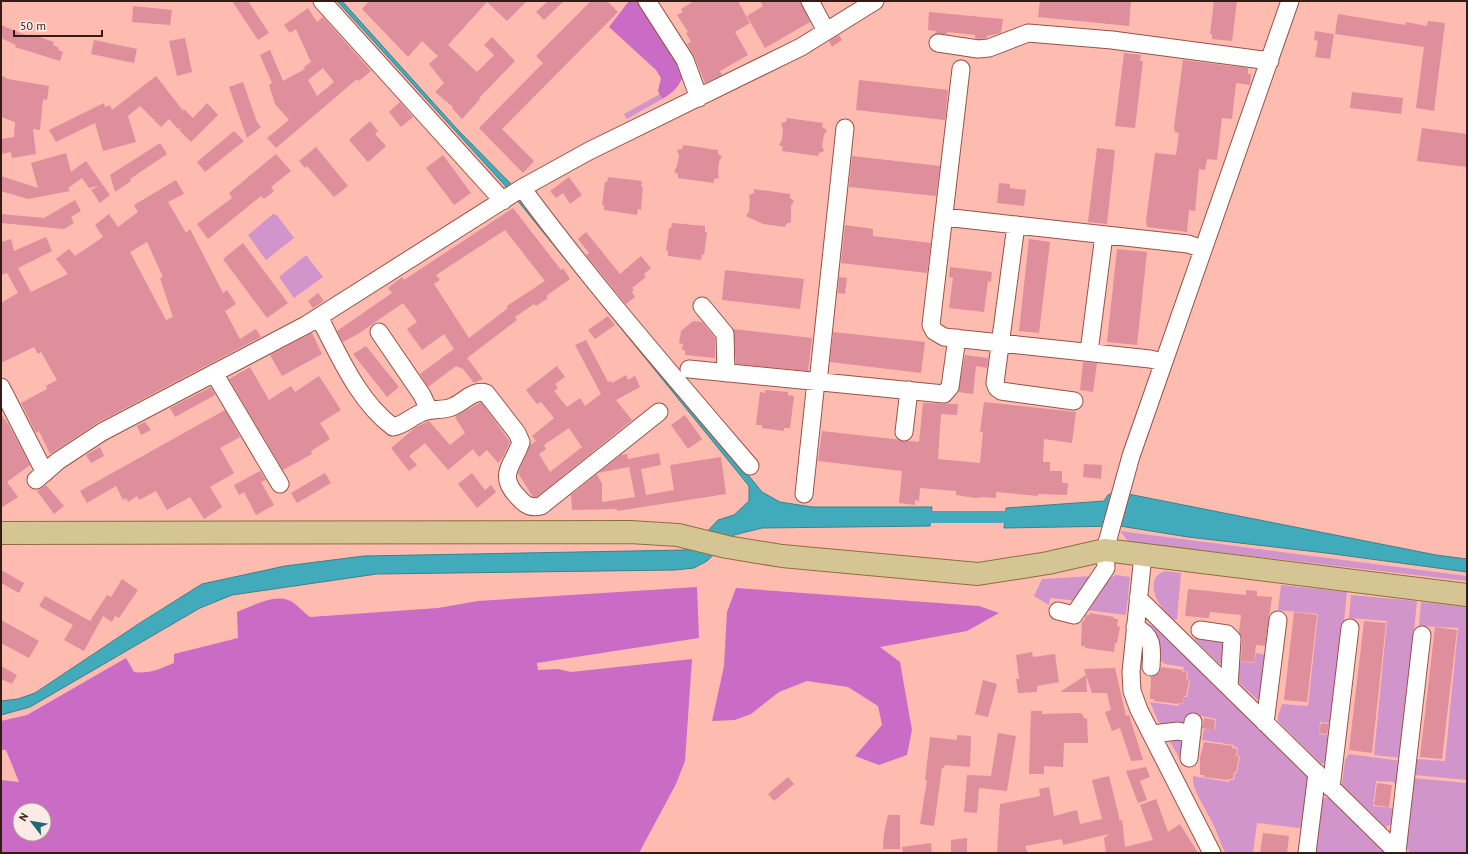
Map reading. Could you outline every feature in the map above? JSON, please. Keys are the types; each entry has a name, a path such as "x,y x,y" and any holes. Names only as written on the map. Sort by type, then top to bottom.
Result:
{"main road":[{"path":"1,533 623,532 678,536 727,547 819,560 978,574 1048,563 1105,550 1467,595"}],"street":[{"path":"322,1 513,194 545,219 750,466"},
{"path":"647,1 685,60 698,98"},
{"path":"810,1 826,31"},
{"path":"1,387 40,476 102,432 319,317 346,294 513,194 589,151 802,46 875,1"},
{"path":"1058,612 1074,615 1106,568 1105,550 1131,456 1290,1"},
{"path":"938,43 978,49 989,48 1028,33 1112,40 1270,61"},
{"path":"961,69 931,325 934,331 938,335 957,338 1150,359 1163,362"},
{"path":"804,494 816,381 819,373 845,128"},
{"path":"944,217 1188,244 1203,249"},
{"path":"1016,225 995,383 997,388 1001,391 1074,401"},
{"path":"1089,352 1104,235"},
{"path":"702,306 725,334 726,373"},
{"path":"319,317 343,363 367,400 384,421 393,427 400,426 420,413 429,410 452,407 476,393 486,393 517,433 520,442 507,477 509,486 524,504 532,508 541,506 659,412"},
{"path":"378,332 422,395 429,410"},
{"path":"689,369 944,394 948,391 957,338"},
{"path":"214,373 280,484"},
{"path":"904,432 909,390"},
{"path":"1143,555 1135,627 1132,691 1139,710 1212,853"},
{"path":"1138,598 1397,853"},
{"path":"1265,723 1278,620"},
{"path":"1135,627 1148,636 1152,648 1151,667"},
{"path":"1331,788 1350,628"},
{"path":"1200,630 1227,634 1232,639 1229,687"},
{"path":"1397,853 1422,635"},
{"path":"1152,734 1192,728 1189,758"},
{"path":"1307,853 1316,774"}],"shaded area":[{"path":"629,1 641,1 684,73 681,82 676,88 662,99 658,91 661,78 656,70 609,27"},
{"path":"660,94 662,99 627,119 624,114"},
{"path":"273,214 277,215 294,238 266,260 248,235"},
{"path":"306,255 323,277 294,298 279,277"},
{"path":"1120,531 1467,576 1467,581 1130,542"},
{"path":"1165,571 1181,573 1177,619 1175,620 1164,610 1155,596 1154,581 1158,575"},
{"path":"1116,575 1130,577 1126,615 1087,610 1106,580"},
{"path":"1093,576 1079,601 1050,598 1049,605 1034,596 1042,579"},
{"path":"1281,585 1347,592 1335,709 1332,723 1320,722 1319,734 1330,735 1327,762 1321,764 1278,721 1282,704 1308,706 1318,614 1278,610"},
{"path":"697,587 699,638 537,663 538,670 558,669 571,672 692,659 685,761 676,784 639,853 1,853 1,780 19,782 6,750 1,750 1,721 27,715 126,658 134,672 150,672 174,663 174,654 238,638 237,612 269,600 282,599 291,601 310,617 438,608 478,601"},
{"path":"736,588 979,606 999,613 967,631 880,647 900,662 912,730 907,755 879,765 855,756 882,725 878,706 848,687 807,681 779,692 751,714 735,720 712,721 724,666 727,612"},
{"path":"1351,595 1417,601 1401,758 1374,755 1387,621 1349,618"},
{"path":"1421,602 1467,607 1467,780 1414,775 1416,759 1445,761 1458,628 1419,626"},
{"path":"1148,624 1153,626 1170,640 1307,776 1310,781 1304,827 1298,828 1257,823 1253,853 1225,853 1212,821 1197,795 1193,782 1193,776 1229,782 1229,780 1234,780 1235,773 1237,773 1240,756 1237,755 1238,748 1234,747 1234,745 1202,740 1204,729 1215,730 1216,719 1191,714 1183,724 1162,725 1158,721 1150,702 1178,706 1179,703 1183,704 1184,697 1187,697 1190,680 1187,679 1188,672 1183,671 1184,667 1165,664 1161,661 1159,646 1146,626"},
{"path":"1196,636 1225,642 1223,664 1219,663 1195,640"},
{"path":"1256,653 1267,655 1261,701 1259,701 1239,683 1237,677 1239,661 1254,663"},
{"path":"1167,736 1181,736 1184,743 1181,761"},
{"path":"1349,754 1401,761 1396,784 1394,784 1394,782 1376,781 1373,806 1395,808 1393,824 1385,827 1342,785 1345,760"},
{"path":"1412,778 1467,783 1467,853 1410,853 1406,847"},
{"path":"1329,797 1386,853 1314,853 1322,799"}],"water":[{"path":"337,1 342,1 457,129 513,186 762,492 780,502 812,507 932,507 930,526 762,528 734,535 707,561 694,568 675,570 377,574 232,595 200,608 30,707 1,715 1,701 18,699 35,693 140,623 202,584 285,566 364,556 685,550 692,548 718,520 734,515 749,501 749,486 509,190"},
{"path":"1113,493 1128,494 1436,555 1467,559 1467,572 1326,553 1188,537 1120,526 1004,528 1006,508 1104,501 1108,495"}],"building":[{"path":"232,1 248,1 269,33 258,40"},
{"path":"369,1 527,1 507,21 487,2 448,45 477,72 494,55 484,45 492,37 515,61 479,98 480,99 462,119 452,108 453,107 435,92 444,83 429,64 438,56 422,41 408,57 362,9"},
{"path":"548,1 564,1 544,20 536,12"},
{"path":"591,1 607,1 618,12 502,129 534,161 523,173 479,128 543,63 536,56"},
{"path":"694,1 738,1 750,23 735,32 748,55 720,71 722,75 705,83 694,56 687,44 691,42 686,33 688,32 677,15 683,12 681,9"},
{"path":"760,1 800,1 810,22 765,48 747,16 763,6"},
{"path":"1040,1 1131,1 1129,26 1038,17"},
{"path":"1214,1 1237,1 1232,41 1212,39 1212,34 1210,34"},
{"path":"133,6 172,10 170,25 132,22"},
{"path":"308,8 317,22 323,17 371,71 359,81 357,79 276,148 267,138 289,120 275,104 269,85 272,83 260,55 270,50 283,81 305,69 304,67 311,62 296,29 290,33 284,25","holes":["323,68 334,82 317,96 308,80"]},
{"path":"929,12 1003,19 1001,33 987,36 987,38 978,39 975,38 975,35 947,32 947,34 935,34 936,31 928,30"},
{"path":"1338,14 1405,25 1406,22 1427,26 1428,21 1445,23 1434,111 1416,108 1424,47 1335,34"},
{"path":"1,25 30,37 31,34 54,42 53,45 59,48 58,50 63,52 60,61 15,47 16,45 1,38"},
{"path":"1315,31 1334,34 1330,59 1315,57 1318,41 1314,40"},
{"path":"839,35 842,40 832,47 829,41"},
{"path":"185,38 192,72 177,76 169,41"},
{"path":"94,40 137,49 134,63 91,54"},
{"path":"1124,53 1141,55 1140,61 1143,61 1135,128 1115,126"},
{"path":"1183,60 1248,68 1248,74 1251,74 1250,85 1236,83 1232,119 1222,118 1217,160 1207,159 1205,170 1199,169 1195,211 1189,210 1187,232 1147,227 1146,221 1155,153 1176,155 1179,133 1175,132 1174,127"},
{"path":"1,75 8,79 49,86 47,100 43,99 40,130 33,129 36,154 12,158 11,152 2,154 1,139 14,137 15,122 1,117"},
{"path":"156,76 184,112 183,108 193,118 207,103 218,115 191,142 179,130 182,128 178,129 169,119 161,127 140,106 128,116 136,142 103,151 95,123 56,142 49,130 104,103 105,107 110,105 112,110"},
{"path":"859,80 948,90 945,120 856,110"},
{"path":"243,82 257,122 261,127 247,138 229,87"},
{"path":"1352,92 1403,98 1401,114 1350,108"},
{"path":"400,102 413,117 401,127 389,112"},
{"path":"787,118 823,123 822,127 827,130 824,135 822,146 824,151 819,153 818,156 782,151 783,147 779,145 782,140 783,129 781,123 786,122"},
{"path":"370,121 378,131 375,134 386,146 368,162 349,140"},
{"path":"1422,128 1467,134 1467,167 1417,161"},
{"path":"234,131 244,141 205,172 197,162"},
{"path":"160,143 167,154 130,179 131,181 115,192 110,175"},
{"path":"683,145 718,150 718,154 722,156 719,162 719,178 714,179 714,183 678,178 678,174 674,172 679,156 677,150 682,149"},
{"path":"316,147 348,186 334,197 307,166 305,168 299,161"},
{"path":"1097,148 1115,150 1107,224 1088,222"},
{"path":"66,153 71,172 86,161 110,195 100,203 91,190 98,186 89,188 82,178 68,188 70,191 28,199 1,191 1,176 38,188 31,163"},
{"path":"276,154 291,171 271,187 274,191 264,199 261,196 208,239 197,224 232,198 229,193"},
{"path":"443,155 471,193 454,205 426,168"},
{"path":"852,156 940,166 936,196 849,187"},
{"path":"569,177 582,195 570,204 563,193 556,198 550,191"},
{"path":"608,177 642,181 641,187 643,187 641,210 638,209 637,215 604,210 604,205 602,205 605,182 607,182"},
{"path":"176,180 184,194 168,202 186,233 190,229 223,293 227,290 236,304 225,311 240,339 256,329 261,337 97,423 50,454 39,431 36,433 21,403 47,389 46,386 57,380 41,352 38,354 34,347 1,363 1,303 18,293 7,273 1,275 1,242 11,239 14,251 46,237 52,251 18,268 31,292 68,274 56,259 69,249 75,256 103,237 95,225 109,214 118,227 138,212 134,205","holes":["147,242 163,277 160,278 173,317 166,320 130,252"]},
{"path":"999,183 1010,184 1010,188 1026,190 1024,206 997,203"},
{"path":"754,189 790,194 790,198 794,201 791,206 791,222 786,224 785,227 763,224 746,216 749,211 749,195 754,193"},
{"path":"75,200 81,211 71,217 74,223 64,229 1,223 1,214 44,218"},
{"path":"513,208 561,270 563,268 570,279 546,296 548,298 536,306 534,304 515,317 517,320 467,358 483,379 474,383 463,369 456,366 428,387 420,374 454,349 444,334 422,350 407,329 417,322 403,303 358,334 343,342 337,331 392,293 388,288 402,277 404,280","holes":["505,230 545,281 507,306 508,308 469,338 434,284 440,280 436,275"]},
{"path":"672,223 705,226 705,232 707,232 704,255 702,254 701,260 668,256 668,251 666,250 669,228 671,228"},
{"path":"845,225 873,229 873,236 931,243 927,273 841,263"},
{"path":"586,232 620,274 641,256 651,268 644,274 646,277 632,288 634,290 632,292 635,297 626,304 586,255 589,253 578,239"},
{"path":"1029,239 1050,242 1039,333 1019,331"},
{"path":"243,243 288,303 267,318 223,259"},
{"path":"1117,249 1147,252 1137,345 1107,342"},
{"path":"950,267 992,272 991,282 988,281 984,312 949,308 953,278 949,277"},
{"path":"725,270 804,279 800,309 722,300"},
{"path":"839,277 847,278 845,294 838,293"},
{"path":"318,293 324,301 313,308 308,301"},
{"path":"608,316 615,325 595,339 588,330"},
{"path":"693,321 702,322 715,338 715,358 685,355 685,350 682,350 683,344 679,343 681,331"},
{"path":"733,329 812,338 808,371 736,364"},
{"path":"833,332 925,342 921,373 830,362"},
{"path":"312,333 322,354 282,376 270,355"},
{"path":"586,340 608,382 611,381 612,383 626,375 628,380 635,376 640,387 616,400 632,420 537,497 533,497 518,473 530,445 536,441 532,436 554,418 541,402 537,404 526,390 557,366 565,377 555,384 558,388 554,391 567,407 580,398 585,406 601,394 575,345","holes":["569,428 582,447 550,472 539,454 546,449 544,445"]},
{"path":"366,346 399,387 387,397 353,354"},
{"path":"965,355 988,358 987,368 976,366 973,394 958,392"},
{"path":"1083,362 1097,363 1093,392 1080,390"},
{"path":"250,367 269,400 291,386 295,392 319,376 341,410 320,423 330,439 311,451 312,454 283,470 229,379"},
{"path":"211,387 215,395 175,417 170,408"},
{"path":"765,390 788,392 788,395 794,396 790,428 784,428 784,431 762,428 762,425 756,425 760,392 765,393"},
{"path":"481,402 510,442 502,459 498,463 487,450 479,457 473,449 448,470 425,443 409,456 417,465 409,471 391,448 416,427 429,421 450,445 465,433 455,417"},
{"path":"984,402 1076,412 1072,443 1044,439 1043,462 1050,462 1050,471 1062,471 1062,483 1068,483 1067,495 1038,494 1038,496 996,492 996,498 976,498 956,495 956,491 920,488 919,501 915,500 915,505 899,503 902,471 818,461 822,431 919,442 923,403 958,404 957,415 941,414 938,459 980,463 983,432 980,432"},
{"path":"225,410 240,437 220,448 234,473 210,487 222,507 204,519 190,497 167,510 156,491 139,500 137,496 128,502 126,498 123,500 116,486 87,503 80,491"},
{"path":"1,414 9,425 30,465 7,482 18,497 1,508"},
{"path":"685,415 702,439 688,449 671,425"},
{"path":"145,422 151,430 141,435 137,426"},
{"path":"100,447 104,456 91,463 86,455"},
{"path":"659,453 661,465 641,469 646,495 674,490 670,465 721,457 726,494 617,511 617,509 572,510 571,495 597,474 602,484 602,502 635,497 628,461 629,467 598,473 621,455 627,454 628,459"},
{"path":"1084,464 1102,465 1101,479 1083,477"},
{"path":"260,471 266,480 261,482 274,505 256,515 244,492 239,495 234,485"},
{"path":"325,473 331,483 297,503 291,493"},
{"path":"472,473 485,490 491,485 496,492 477,508 458,484"},
{"path":"46,485 64,506 54,514 37,491"},
{"path":"1,570 24,583 19,593 1,583"},
{"path":"122,579 138,590 119,618 115,616 112,622 103,616 84,651 64,640 73,625 39,606 45,596 90,621 107,595 111,597"},
{"path":"1188,589 1246,595 1246,590 1257,591 1257,596 1272,597 1265,646 1256,645 1254,662 1241,661 1242,639 1239,632 1241,615 1210,612 1209,618 1185,616"},
{"path":"1294,612 1317,615 1307,702 1284,700"},
{"path":"1090,613 1118,619 1117,626 1120,627 1114,652 1085,648 1085,646 1081,646 1082,621 1084,621 1086,615 1090,615"},
{"path":"1,620 39,641 29,658 1,643"},
{"path":"1364,621 1386,623 1372,753 1349,750"},
{"path":"1435,627 1457,630 1442,759 1420,757"},
{"path":"1032,652 1033,657 1055,654 1059,682 1037,686 1037,692 1018,693 1016,679 1019,679 1016,655"},
{"path":"1,666 17,675 12,684 1,679"},
{"path":"1161,667 1183,670 1182,672 1187,672 1186,679 1189,680 1183,703 1178,704 1154,701 1154,699 1150,699 1151,677 1159,673"},
{"path":"1115,668 1126,716 1129,715 1143,760 1131,761 1120,728 1112,731 1105,712 1111,710 1107,693 1092,693 1084,669"},
{"path":"1086,675 1087,692 1060,692"},
{"path":"983,680 997,684 988,717 975,714"},
{"path":"1031,711 1042,711 1042,714 1081,713 1085,719 1087,718 1088,743 1064,743 1063,767 1044,766 1044,774 1029,774"},
{"path":"1204,718 1215,720 1214,730 1202,728"},
{"path":"1321,723 1329,724 1327,734 1319,733"},
{"path":"998,733 1016,736 1007,791 979,788 977,813 964,812 967,775 991,776"},
{"path":"957,735 971,736 970,767 945,765 944,768 942,768 934,826 920,824 927,780 925,780 930,737 957,740"},
{"path":"1204,742 1233,746 1232,748 1237,749 1236,756 1239,756 1233,779 1228,780 1204,777 1204,775 1200,775 1200,758"},
{"path":"1146,767 1150,777 1140,781 1147,800 1138,803 1126,771"},
{"path":"1109,776 1120,821 1122,819 1125,847 1153,840 1140,805 1156,799 1168,832 1180,824 1198,853 1106,853 1104,838 1109,834 1063,845 1062,839 1025,846 1028,853 997,853 1000,804 1040,796 1039,789 1049,787 1054,816 1077,810 1080,824 1102,819 1092,780"},
{"path":"788,777 794,784 774,801 768,794"},
{"path":"1377,783 1392,785 1389,807 1374,805"},
{"path":"888,815 900,815 900,849 883,849 884,833"},
{"path":"1263,833 1289,836 1287,853 1260,853"},
{"path":"967,838 967,853 951,853 951,840"},
{"path":"931,843 932,853 903,853 902,847"}],"waterway":[{"path":"914,517 1022,517"}]}
